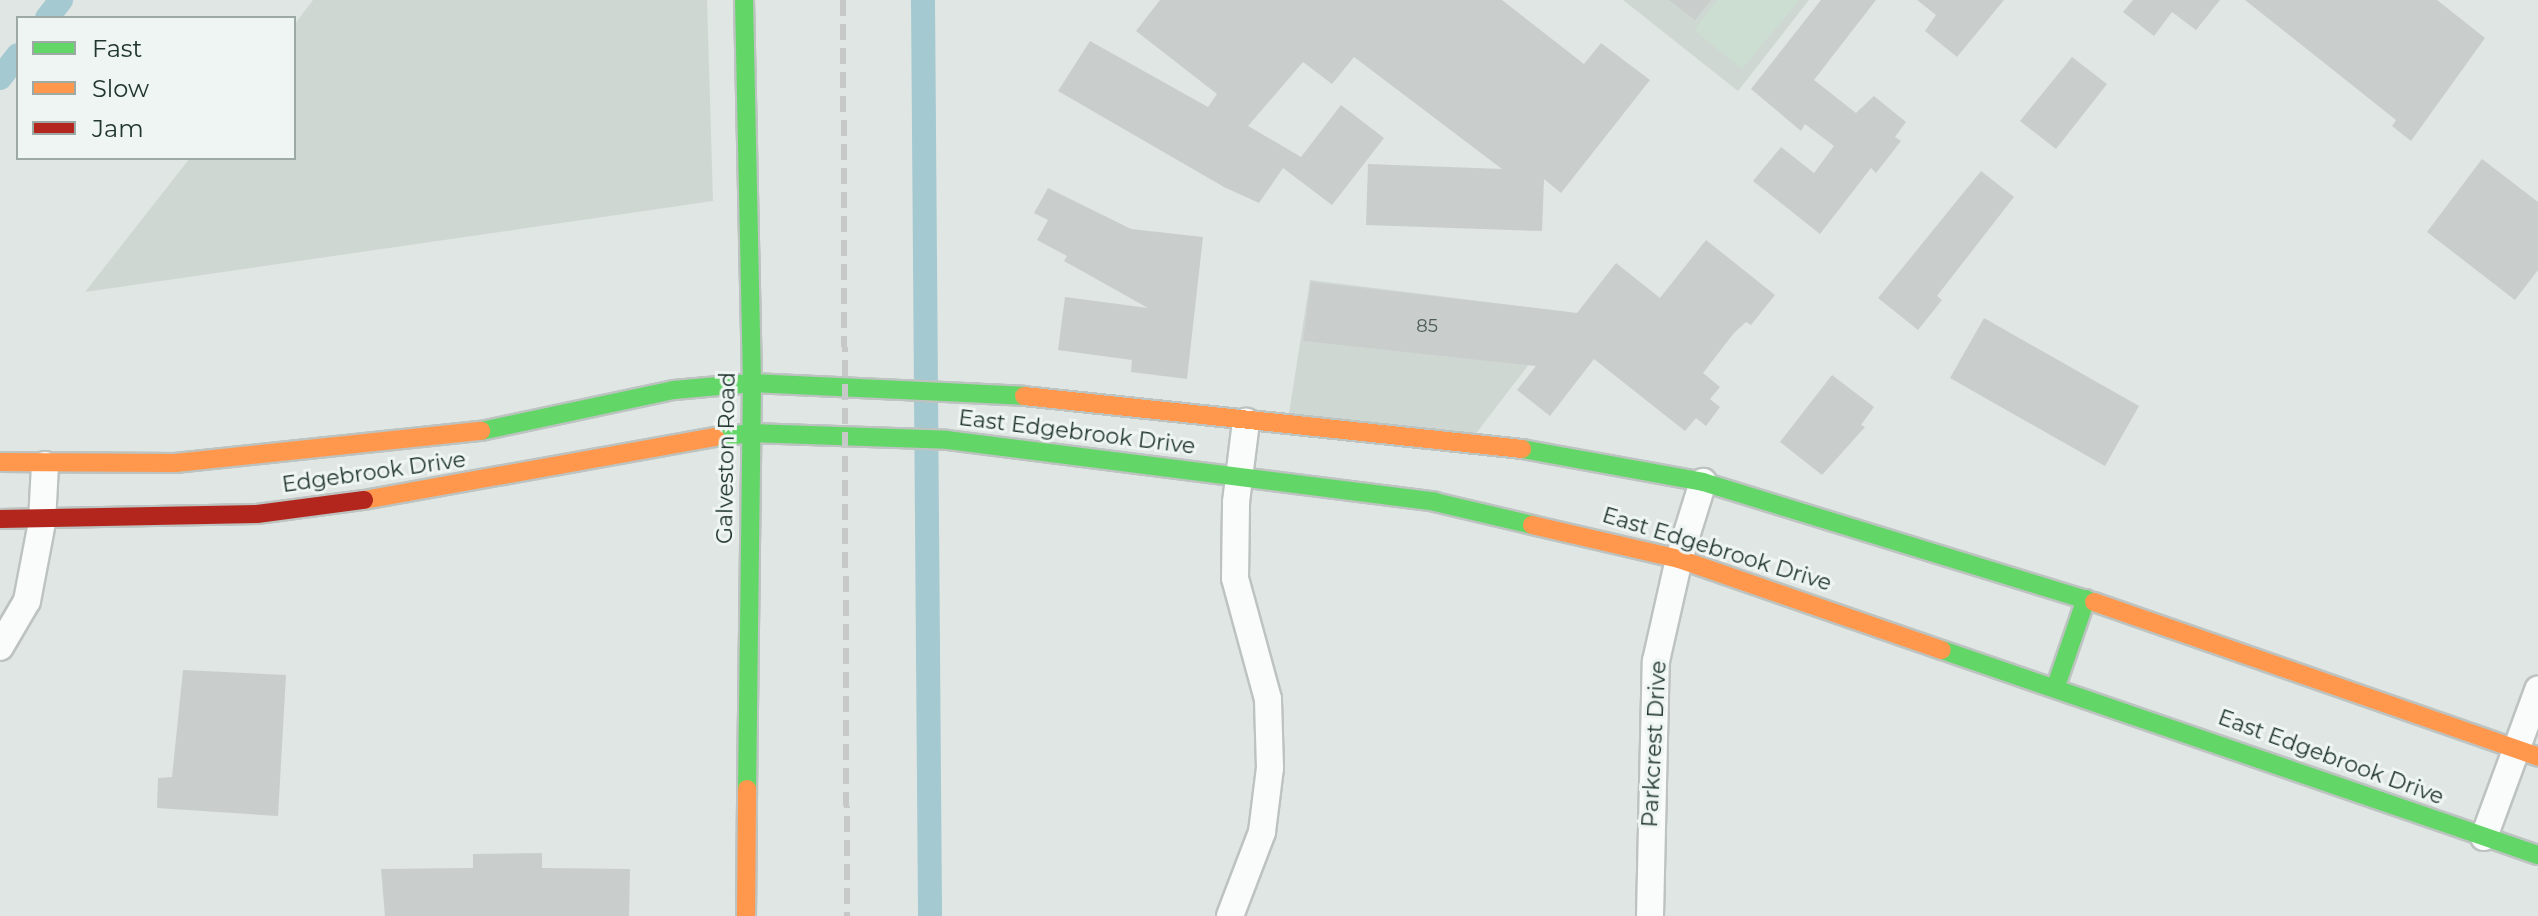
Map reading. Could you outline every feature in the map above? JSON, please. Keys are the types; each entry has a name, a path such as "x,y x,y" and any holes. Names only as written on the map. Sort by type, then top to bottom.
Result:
{"main road":[{"name":"Galveston Road","path":"744,0 752,383 746,916"},
{"name":"East Edgebrook Drive","path":"752,383 942,388 1548,452 1703,482 2086,599 2526,752"},
{"name":"Edgebrook Drive","path":"0,462 45,465 175,463 368,452 445,439 674,390 752,383"},
{"name":"East Edgebrook Drive","path":"751,433 947,440 1435,502 1679,559 2056,686 2538,855"},
{"name":"Edgebrook Drive","path":"0,519 42,522 257,514 371,491 439,490 677,441 751,433"},
{"path":"2056,686 2086,599"}],"street":[{"path":"1230,916 1262,832 1270,768 1268,699 1235,578 1239,477 1246,422"},
{"path":"0,647 27,601 42,522 45,465"},
{"name":"Parkcrest Drive","path":"1650,916 1656,661 1679,559 1703,482"},
{"path":"2484,837 2526,752 2538,690"}],"shaded area":[{"path":"313,0 707,0 713,201 85,292 188,160 296,160 296,22"},
{"path":"1623,0 1809,0 1738,91"},
{"path":"1310,280 1569,312 1474,436 1289,413"}],"green space":[{"path":"1718,0 1799,0 1742,69 1694,30"}],"building":[{"path":"1160,0 1502,0 1584,64 1601,43 1650,80 1561,193 1544,179 1542,231 1366,225 1368,164 1502,169 1354,57 1332,84 1303,62 1248,126 1301,157 1341,105 1384,138 1332,205 1283,168 1259,203 1224,187 1058,91 1090,41 1208,107 1217,94 1136,31"},
{"path":"1669,0 1711,0 1695,20"},
{"path":"1821,0 1876,0 1814,80 1856,113 1874,96 1906,122 1895,137 1901,141 1876,173 1871,168 1820,234 1753,181 1781,147 1814,173 1834,146 1805,124 1801,131 1751,89"},
{"path":"1917,0 2004,0 1957,57 1925,31 1936,15"},
{"path":"2133,0 2220,0 2196,30 2172,12 2154,36 2123,12"},
{"path":"2245,0 2437,0 2485,38 2411,141 2392,126 2396,120"},
{"path":"2072,57 2107,84 2056,149 2020,121"},
{"path":"2482,159 2538,202 2538,270 2515,300 2427,232"},
{"path":"1981,171 2014,197 1937,296 1942,300 1918,330 1878,298"},
{"path":"1048,188 1131,229 1203,237 1187,379 1131,372 1132,360 1058,350 1065,297 1148,308 1064,261 1067,256 1037,240 1048,220 1034,213"},
{"path":"1706,240 1775,295 1751,325 1746,322 1734,333 1703,373 1720,387 1710,399 1720,407 1706,426 1696,418 1685,431 1594,359 1550,416 1517,390 1536,366 1303,341 1311,282 1577,313 1616,263 1660,298"},
{"path":"1984,318 2139,406 2105,466 1950,378"},
{"path":"1832,375 1874,407 1861,425 1865,427 1822,475 1780,442"},
{"path":"183,670 286,675 278,816 157,808 158,778 172,777"},
{"path":"542,853 542,868 630,869 629,916 385,916 381,869 473,868 473,854"}],"waterway":[{"path":"49,16 61,0"},
{"path":"923,0 930,916"},
{"path":"0,78 16,58"}],"railway":[{"path":"843,0 847,916"}],"traffic: fast":[{"path":"744,0 752,383 747,789"},
{"path":"481,431 674,390 752,383 1024,396"},
{"path":"715,437 751,433 947,440 1435,502 1532,525"},
{"path":"1522,449 1703,482 2094,602"},
{"path":"2056,686 2086,599"},
{"path":"1942,650 2538,855"}],"traffic: slow":[{"path":"1024,396 1522,449"},
{"path":"0,462 175,463 481,431"},
{"path":"364,500 715,437"},
{"path":"1532,525 1679,559 1942,650"},
{"path":"2094,602 2538,757"},
{"path":"746,916 747,789"}],"traffic: jam":[{"path":"0,519 257,514 364,500"}]}
